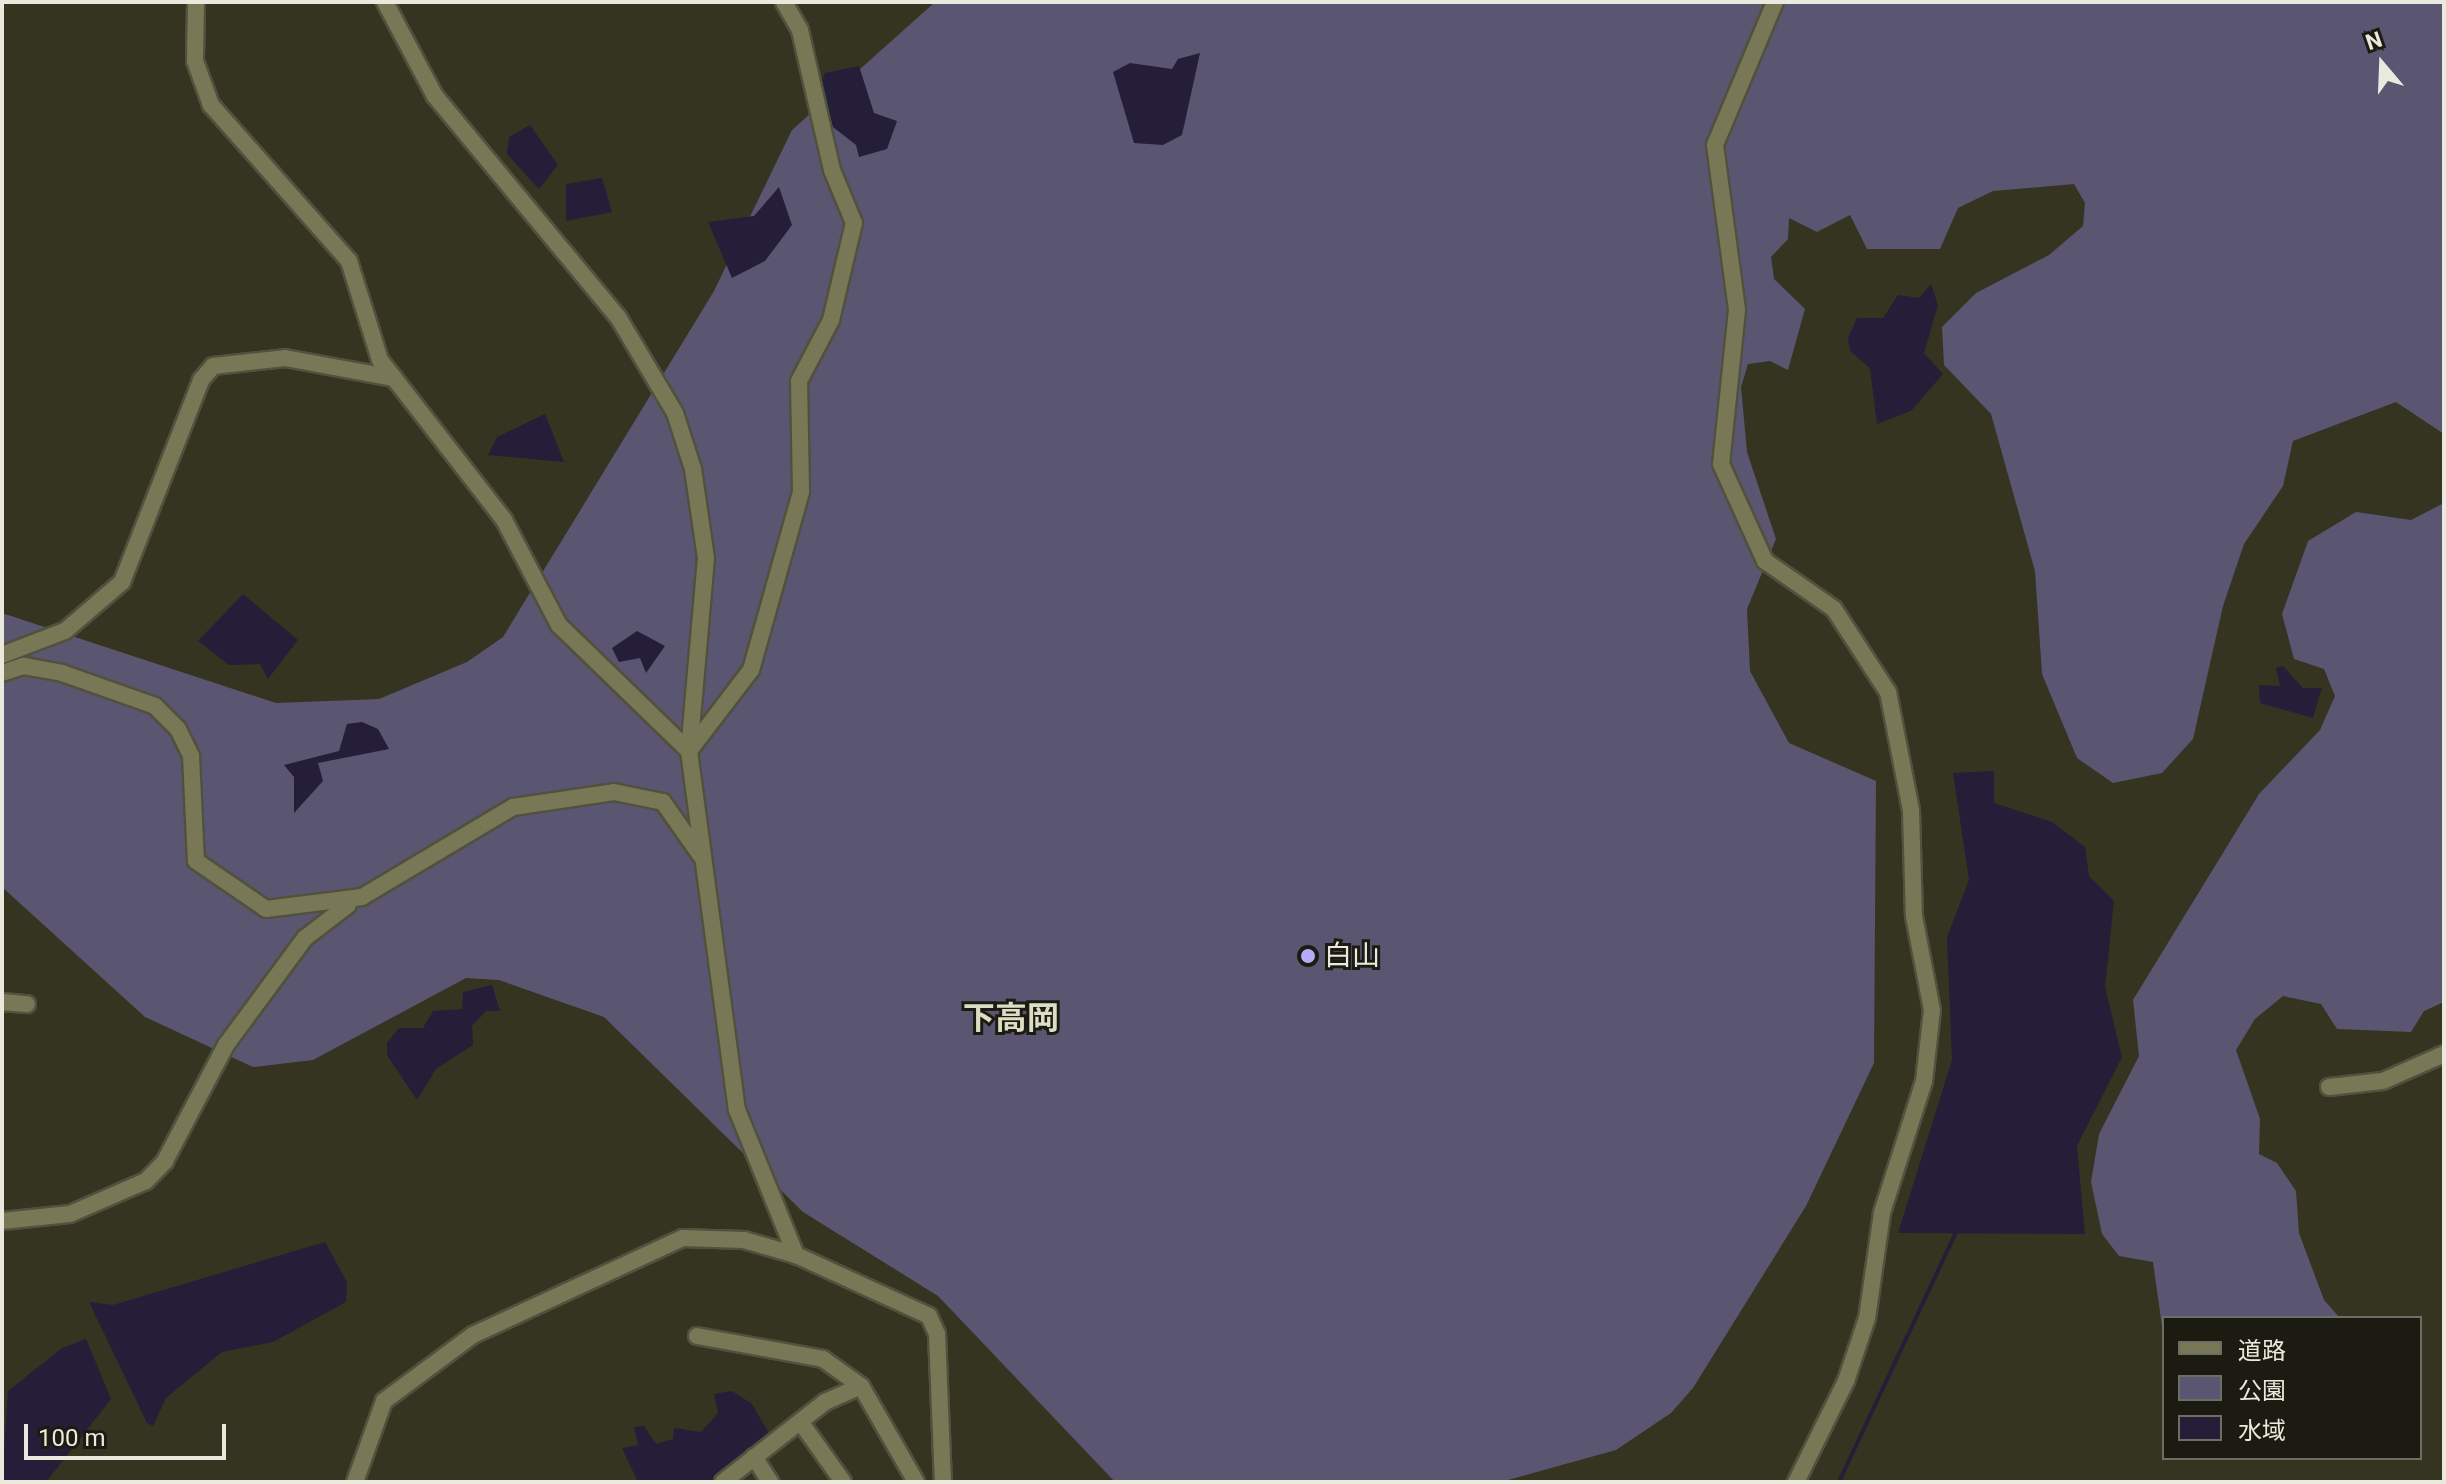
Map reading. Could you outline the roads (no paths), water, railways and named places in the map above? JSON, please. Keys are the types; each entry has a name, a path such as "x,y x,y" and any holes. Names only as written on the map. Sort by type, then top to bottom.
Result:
{"street":[{"path":"196,2 195,61 211,105 349,261 380,360 504,520 559,625 689,751"},
{"path":"385,2 435,96 618,317 675,413 693,469 706,558 689,751 737,1110 796,1255"},
{"path":"689,751 751,670 801,492 799,381 831,320 854,223 832,170 800,30 784,2"},
{"path":"1775,2 1715,145 1737,310 1721,464 1765,561 1834,609 1888,692 1911,810 1914,916 1932,1010 1924,1081 1882,1213 1867,1318 1846,1381 1796,1482"},
{"path":"2,655 65,631 122,582 201,380 213,366 285,358 394,378"},
{"path":"2,673 24,666 62,673 163,713 191,756 196,861 223,886 286,912 362,897"},
{"path":"2,1221 70,1214 146,1181 165,1161 218,1056 305,938 362,897 513,807 614,792 663,802 701,856"},
{"path":"2,1002 27,1004"},
{"path":"2329,1087 2383,1081 2444,1054"},
{"path":"355,1482 384,1401 473,1335 683,1238 744,1240 796,1255 929,1316 937,1334 943,1482"},
{"path":"697,1336 823,1359 861,1386 916,1482"},
{"path":"723,1482 802,1424 825,1402 861,1386"},
{"path":"802,1424 843,1482"},
{"path":"754,1457 770,1482"}],"water":[{"path":"1200,53 1182,135 1163,145 1134,143 1113,72 1130,63 1172,69 1178,59"},
{"path":"859,66 874,113 897,121 887,149 859,157 856,145 833,127 818,89 825,73"},
{"path":"530,125 558,165 539,189 507,154 509,137"},
{"path":"602,178 612,212 566,221 566,184"},
{"path":"779,187 792,225 765,261 732,278 708,222 754,216"},
{"path":"1931,284 1938,305 1924,353 1943,374 1911,411 1877,424 1870,368 1850,351 1848,338 1857,318 1883,318 1898,295 1919,298"},
{"path":"545,414 564,462 488,455 497,437"},
{"path":"243,594 298,640 268,679 260,664 229,665 198,641"},
{"path":"637,631 665,646 646,673 640,658 619,662 612,648"},
{"path":"2283,666 2303,688 2322,688 2313,718 2260,703 2259,685 2280,686 2276,668"},
{"path":"362,722 378,729 389,749 318,763 323,781 294,813 294,777 284,765 339,751 347,724"},
{"path":"1994,771 1994,803 2052,822 2085,847 2089,876 2114,901 2105,987 2122,1057 2077,1146 2085,1234 1898,1233 1952,1060 1947,937 1969,880 1953,773"},
{"path":"492,985 500,1011 486,1011 472,1026 473,1045 436,1069 417,1100 387,1055 387,1043 399,1028 423,1028 433,1011 462,1009 463,992"},
{"path":"325,1242 347,1282 346,1302 273,1342 222,1352 166,1398 153,1426 147,1423 89,1302 113,1305"},
{"path":"86,1339 111,1399 46,1482 2,1482 8,1391 62,1348"},
{"path":"732,1391 752,1404 772,1439 757,1443 716,1482 638,1482 622,1448 638,1445 634,1427 644,1426 656,1444 673,1439 674,1428 701,1432 718,1413 714,1394"}],"waterway":[{"path":"1839,1482 1957,1230"}],"place":[{"name":"白山","path":"1308,956"}],"district":[{"name":"下高岡","path":"1011,1018"}]}
